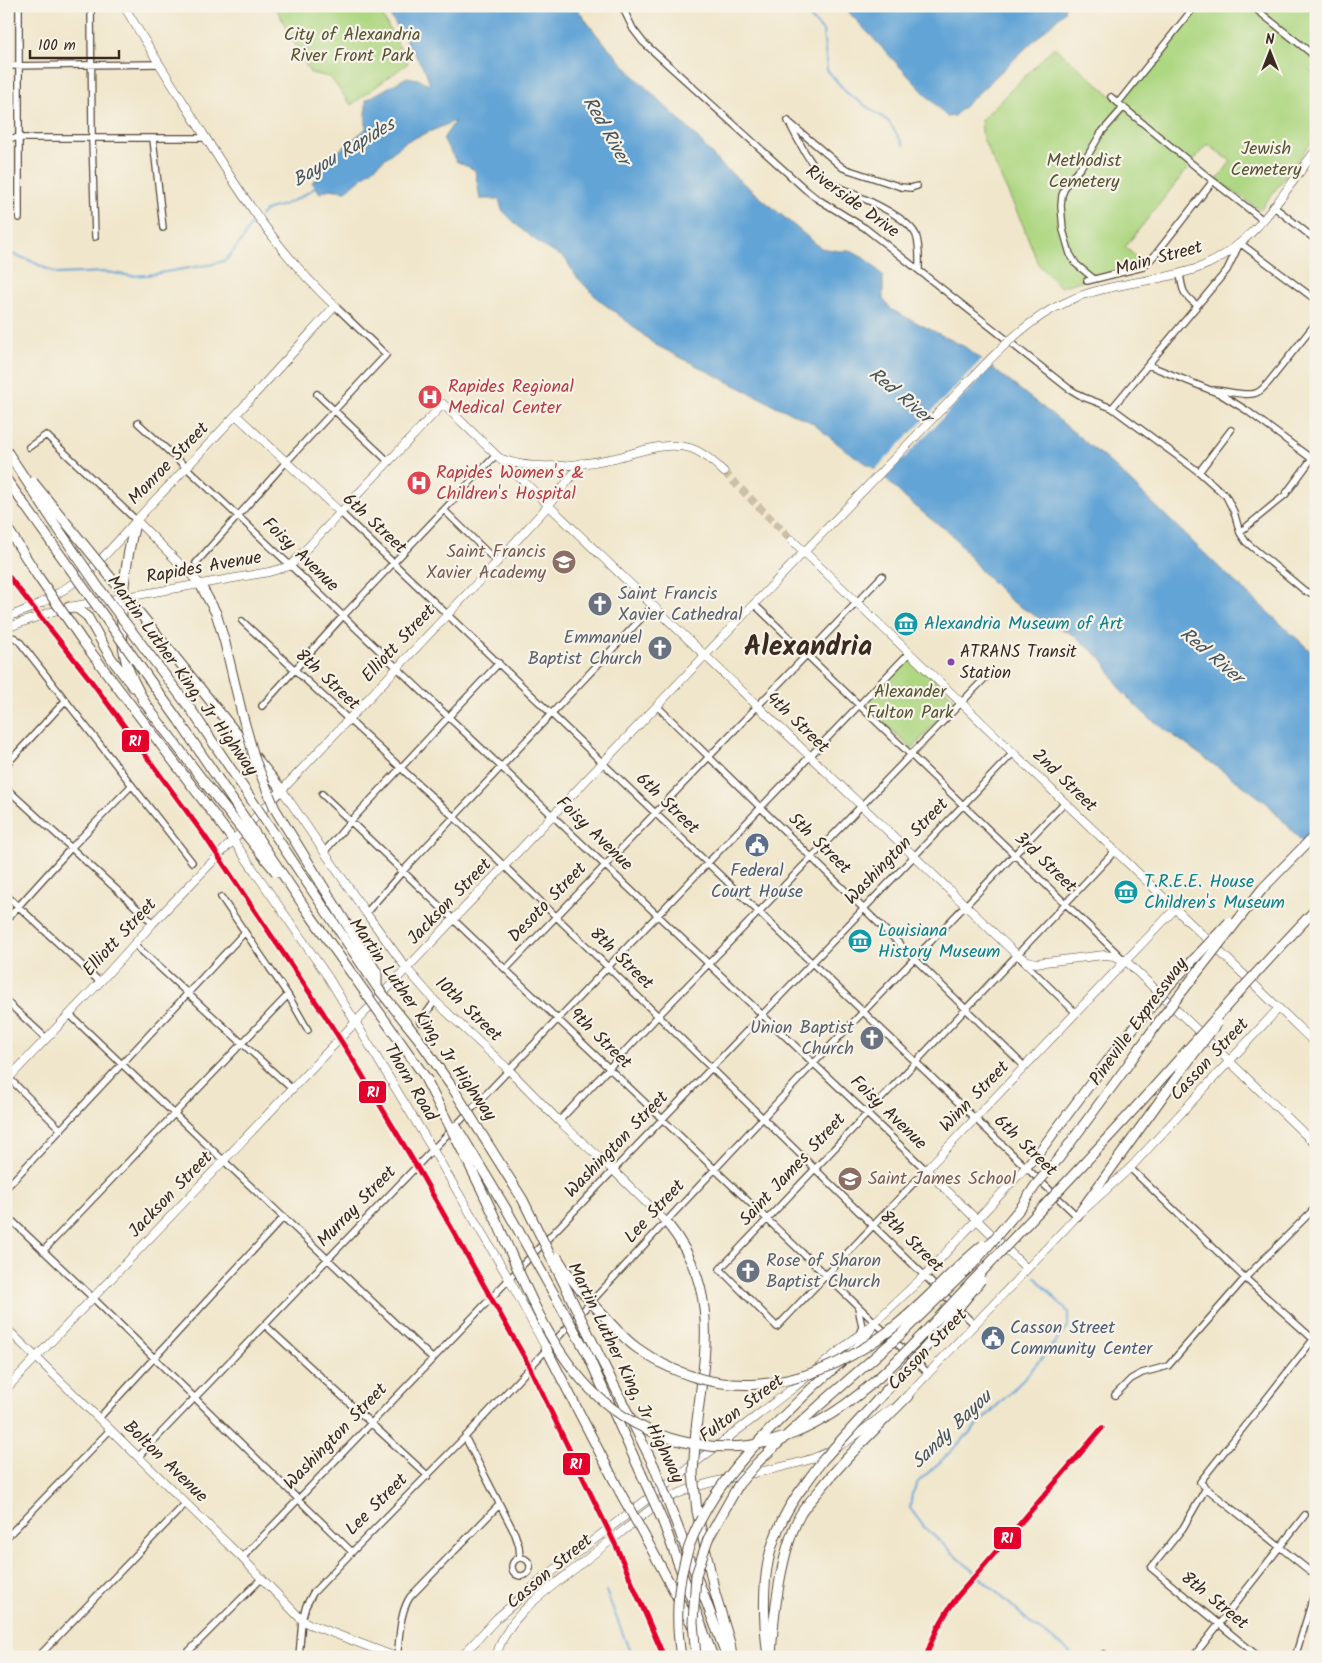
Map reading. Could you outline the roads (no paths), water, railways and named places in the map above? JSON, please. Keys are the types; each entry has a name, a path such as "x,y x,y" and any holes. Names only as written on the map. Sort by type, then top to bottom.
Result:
{"highway":[{"path":"6,450 282,790"},
{"name":"Martin Luther King, Jr Highway","path":"6,450 95,582 192,711 377,987 418,1038 454,1090 524,1200 654,1466 727,1657"},
{"name":"Martin Luther King, Jr Highway","path":"6,479 179,722 308,912 425,1078 512,1219 587,1354 642,1473 663,1522 713,1657"},
{"path":"136,520 123,598 122,633 126,663 145,703"},
{"path":"6,526 37,576 84,644 233,840"},
{"path":"200,584 218,620 255,760 275,809 377,973 377,987"},
{"path":"70,607 78,609 87,616 111,658 155,717 208,787 308,912"},
{"name":"Pineville Expressway","path":"995,1236 1022,1206 1035,1186 1059,1158 1160,1020 1262,888 1316,834"},
{"path":"1026,1168 1044,1147 1118,1047 1164,991 1262,888"},
{"path":"425,1078 495,1218 530,1297 569,1365 594,1393 622,1415 654,1433 687,1444 716,1447 763,1443 793,1434 824,1419 851,1400 884,1372 1020,1234 1173,1066 1256,971 1316,909"},
{"path":"1077,1216 1181,1071 1256,971"},
{"path":"524,1200 562,1266 592,1305 636,1348 689,1376 723,1383 745,1385 783,1382 800,1378 834,1364 882,1337 995,1236"},
{"path":"667,1223 688,1252 702,1292 705,1318 705,1352 693,1474 697,1511 732,1657"},
{"path":"769,1657 764,1604 768,1562 778,1527 791,1502 822,1461 933,1339 1020,1234"},
{"path":"696,1657 693,1622 696,1575 708,1539 739,1484 765,1456 950,1288 973,1264 995,1236"},
{"path":"681,1657 677,1623 678,1594 686,1554 697,1525 709,1502 744,1455 811,1389 858,1347 875,1322"},
{"path":"547,1350 708,1657"},
{"path":"769,1657 784,1562 791,1537 801,1514 832,1473 908,1396"}],"main road":[{"path":"124,6 242,193 311,284 335,306"},
{"name":"Main Street","path":"854,500 1004,344 1031,322 1054,308 1087,294 1180,273 1217,259 1240,243 1263,220 1316,150"},
{"name":"Monroe Street","path":"6,618 30,609 62,590 94,566 187,468 335,306"},
{"name":"4th Street","path":"389,462 443,404 1017,955"},
{"name":"6th Street","path":"236,415 341,513"},
{"path":"496,455 503,460 524,465 547,466 614,458 662,446 679,446 698,451 724,472"},
{"path":"290,566 389,462"},
{"name":"Elliott Street","path":"8,1080 100,982 152,923 282,790 497,562 548,506 582,463"},
{"name":"Jackson Street","path":"6,1389 854,500"},
{"path":"136,520 200,584"},
{"name":"2nd Street","path":"792,540 1316,1044"},
{"name":"Rapides Avenue","path":"6,628 70,607 269,572 290,566"},
{"name":"10th Street","path":"282,790 366,913 407,969 435,1001 667,1223"},
{"name":"Thorn Road","path":"233,840 304,940 356,1022 509,1279 547,1350"},
{"name":"Winn Street","path":"926,1170 1175,909"},
{"path":"1017,955 1036,963 1104,955 1114,956 1126,961"},
{"name":"3rd Street","path":"1126,961 1315,1141"},
{"name":"Casson Street","path":"496,1657 503,1638 524,1610 656,1505 674,1494 692,1488 779,1468 814,1457 844,1443 908,1396 1077,1216 1130,1168 1278,1009"},
{"name":"Fulton Street","path":"461,1657 497,1618 545,1577 792,1390 875,1322 924,1276 1026,1168"},
{"name":"Foisy Avenue","path":"926,1170 1027,1269"},
{"name":"Bolton Avenue","path":"6,1328 242,1558 302,1620"},
{"path":"302,1620 396,1657"}],"street":[{"path":"19,6 19,218"},
{"path":"91,6 95,237"},
{"name":"Riverside Drive","path":"622,6 632,29 650,49 806,190 864,228 919,270"},
{"path":"1118,103 1195,6"},
{"path":"1252,6 1316,57"},
{"path":"6,66 159,64"},
{"path":"1110,97 1212,181 1263,220"},
{"path":"1094,280 1076,264 1070,254 1064,230 1061,206 1062,195 1067,183 1081,167 1101,133 1124,108"},
{"name":"Riverside Drive","path":"917,186 911,188 901,187 843,168 788,121 823,178 838,187 873,202 900,219 915,232 919,249 919,270"},
{"path":"6,138 206,138"},
{"path":"153,138 163,228"},
{"path":"1087,281 1143,267 1155,255 1212,181"},
{"path":"1274,206 1316,240"},
{"path":"1112,408 1227,270 1240,243 1316,300"},
{"path":"919,270 1068,388 1083,397 1112,408 1199,472 1226,496 1234,512 1240,532 1246,542 1305,591 1316,596"},
{"path":"1180,273 1187,298 1197,305"},
{"path":"196,563 286,462 386,355 335,306"},
{"path":"1211,390 1246,394 1258,392 1268,383 1316,323"},
{"path":"1148,365 1220,394 1314,458 1285,495 1240,532"},
{"path":"317,394 389,462"},
{"name":"Foisy Avenue","path":"138,423 926,1170"},
{"path":"1199,472 1231,430"},
{"path":"29,447 46,435 136,520"},
{"path":"262,706 343,616 496,455"},
{"path":"444,510 497,562"},
{"name":"6th Street","path":"341,513 1077,1216"},
{"name":"Desoto Street","path":"506,969 882,576"},
{"name":"3rd Street","path":"754,604 1126,961"},
{"path":"366,913 403,871 653,606"},
{"name":"8th Street","path":"242,621 455,818 974,1324"},
{"path":"6,636 19,641 192,862"},
{"name":"Murray Street","path":"138,1457 909,653"},
{"path":"324,851 448,716 499,664"},
{"path":"559,1121 987,676"},
{"path":"6,764 66,700"},
{"name":"5th Street","path":"657,706 1025,1066"},
{"name":"Washington Street","path":"242,1558 1013,753"},
{"path":"6,920 71,848 131,786"},
{"path":"6,788 152,923"},
{"name":"9th Street","path":"322,794 928,1373"},
{"name":"Lee Street","path":"299,1657 302,1620 306,1606 313,1593 428,1476 667,1223 814,1063 1064,803"},
{"name":"Saint James Street","path":"777,1327 720,1269 1115,851"},
{"path":"6,895 100,982"},
{"path":"221,897 288,995 308,1030"},
{"path":"6,1188 245,932"},
{"path":"134,944 292,1090"},
{"name":"4th Street","path":"1017,955 1076,1014"},
{"path":"43,1251 288,995"},
{"path":"6,1001 46,1038"},
{"path":"420,1022 435,1001"},
{"path":"69,1014 433,1358"},
{"path":"8,1080 61,1130"},
{"path":"1130,1168 1245,1278 1314,1337 1200,1482 1279,1548 1316,1576"},
{"name":"Winn Street","path":"777,1327 926,1170"},
{"path":"1115,1395 1131,1379 1142,1373 1168,1366 1245,1278 1316,1207"},
{"path":"6,1215 352,1552"},
{"path":"98,1418 155,1359 283,1218"},
{"path":"857,1305 862,1327 858,1335"},
{"path":"265,1325 428,1476"},
{"path":"6,1538 110,1430"},
{"path":"465,1437 515,1534 520,1558"},
{"name":"8th Street","path":"1206,1488 1183,1528 1151,1568 1259,1657"},
{"path":"38,1657 186,1503"},
{"path":"396,1657 402,1614 410,1597 499,1505"},
{"path":"1193,1657 1305,1516"},
{"path":"183,1657 262,1578"},
{"path":"1295,1657 1316,1588"}],"water":[{"name":"Red River","path":"384,6 575,6 597,35 636,78 693,133 720,164 821,248 851,251 869,261 883,276 883,299 892,310 965,347 1059,420 1114,466 1224,572 1316,656 1316,857 1267,803 1148,717 1123,693 1102,659 1074,635 1042,620 1011,601 981,571 951,533 904,497 878,471 847,451 811,422 654,344 599,300 575,275 565,258 547,249 521,229 502,210 499,199 480,199 475,170 456,161 443,139 455,121 405,142 346,191 329,189 320,193 312,182 320,176 324,163 366,129 366,100 407,77 418,79 430,85 426,72"},
{"path":"843,6 1065,6 1064,12 954,116 947,117"}],"waterway":[{"path":"798,6 823,31 827,70 847,93 888,121 904,145"},
{"name":"Bayou Rapides","path":"260,216 269,209 293,201 317,186"},
{"name":"Bayou Rapides","path":"6,252 29,260 57,274 106,272 132,276 148,275 226,260 256,219"},
{"name":"Sandy Bayou","path":"1035,1277 1068,1312 1068,1327 1023,1380 918,1482 912,1494 910,1508 924,1527 1034,1626 1069,1651 1072,1657"},
{"path":"606,1591 632,1657"}],"tunnel":[{"path":"724,472 792,540"}],"place":[{"name":"Rapides Regional Medical Center","path":"430,397"},
{"name":"Rapides Women's & Children's Hospital","path":"419,483"},
{"name":"Saint Francis Xavier Academy","path":"564,562"},
{"name":"Saint Francis Xavier Cathedral","path":"600,604"},
{"name":"Alexandria Museum of Art","path":"906,624"},
{"name":"Emmanuel Baptist Church","path":"660,648"},
{"name":"ATRANS Transit Station","path":"951,662"},
{"name":"Federal Court House","path":"757,845"},
{"name":"T.R.E.E. House Children's Museum","path":"1126,892"},
{"name":"Louisiana History Museum","path":"860,941"},
{"name":"Union Baptist Church","path":"872,1038"},
{"name":"Saint James School","path":"850,1179"},
{"name":"Rose of Sharon Baptist Church","path":"748,1271"},
{"name":"Casson Street Community Center","path":"993,1338"}],"district":[{"name":"Alexandria","path":"808,647"}],"park label":[{"name":"City of Alexandria River Front Park","path":"352,45"},
{"name":"Jewish Cemetery","path":"1266,159"},
{"name":"Methodist Cemetery","path":"1084,171"},
{"name":"Alexander Fulton Park","path":"910,702"}]}
